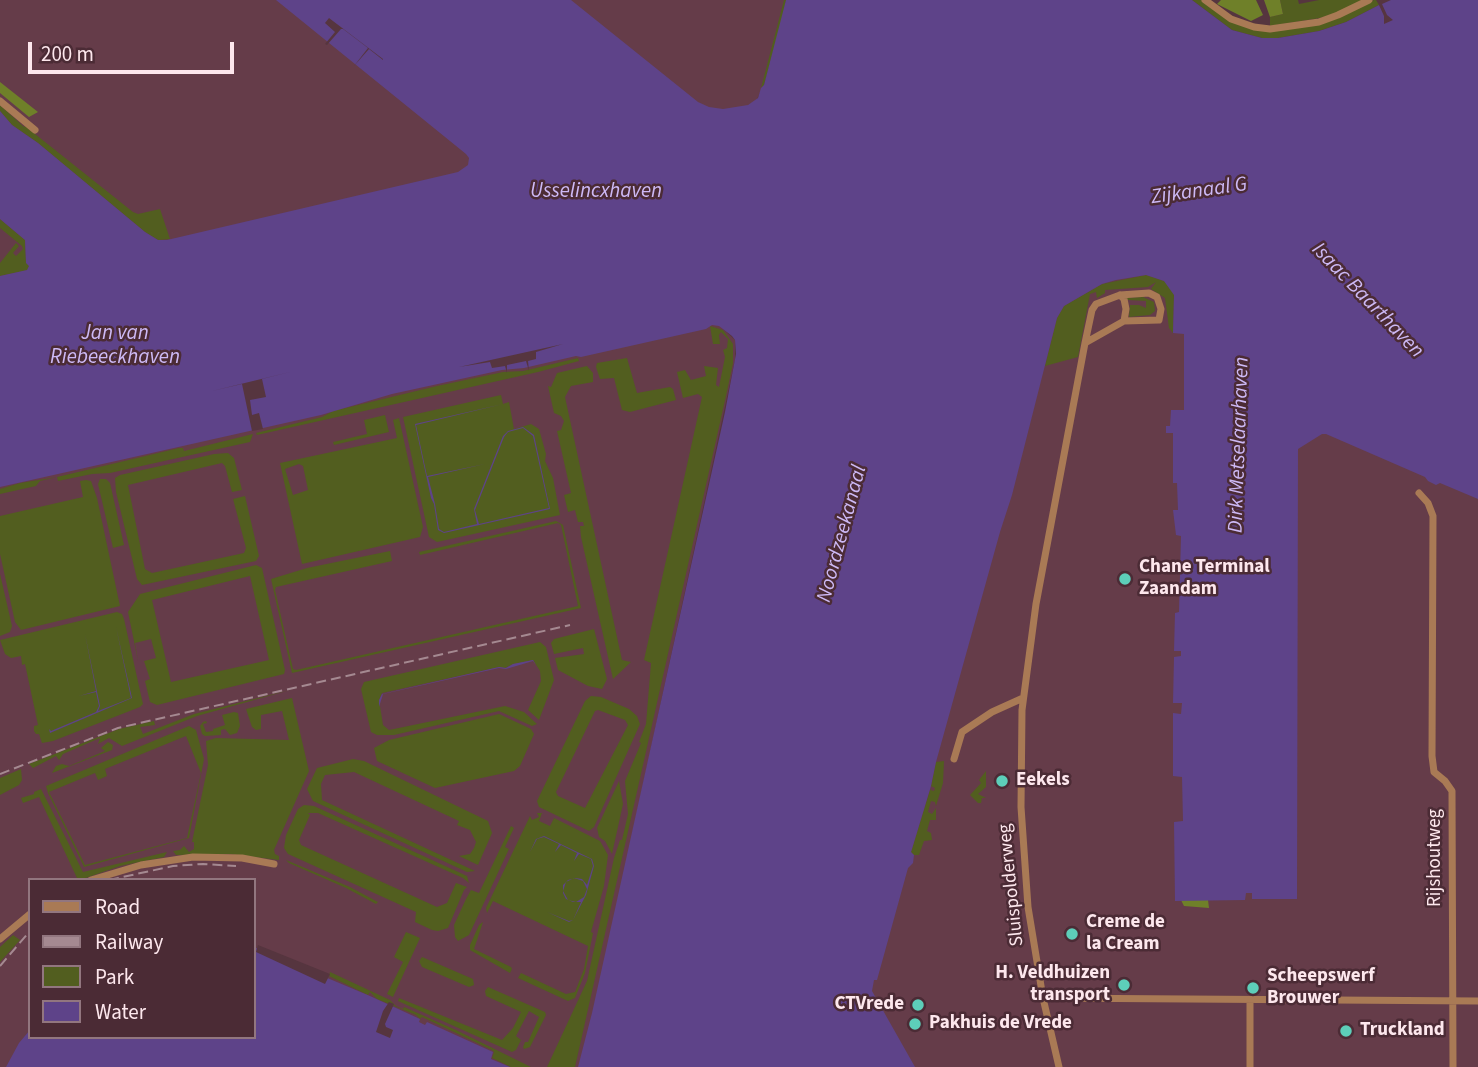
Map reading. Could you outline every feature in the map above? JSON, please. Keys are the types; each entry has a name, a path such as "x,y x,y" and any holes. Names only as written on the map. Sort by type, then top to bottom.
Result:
{"street":[{"path":"1205,0 1231,19 1270,29 1319,22 1369,0"},
{"path":"0,101 35,130"},
{"path":"1085,343 1124,321 1159,320 1161,309 1157,297 1149,293 1120,295"},
{"path":"1120,295 1124,299 1126,309 1124,321"},
{"name":"Sluispolderweg","path":"1059,1067 1031,932 1021,798 1023,698 1036,604 1092,310 1096,304 1120,295"},
{"name":"Rijshoutweg","path":"1419,493 1428,503 1433,516 1432,756 1434,772 1452,791 1453,1067"},
{"path":"954,759 962,732 992,712 1023,698"},
{"path":"98,878 141,865 193,858 242,858 274,864"},
{"path":"0,939 28,916"},
{"path":"1043,998 1478,1001"},
{"path":"1250,1001 1250,1067"}],"shaded area":[{"path":"0,0 786,0 764,85 756,101 748,105 719,325 735,340 735,360 582,1067 0,1067"},
{"path":"1478,8 1478,1067 801,1067 1015,192"}],"green space":[{"path":"784,0 783,16 761,88"},
{"path":"1192,0 1203,0 1257,29 1343,15 1374,0 1379,5 1346,22 1319,31 1262,38 1232,30"},
{"path":"1221,0 1256,0 1263,15 1251,21 1217,4"},
{"path":"1264,0 1280,0 1283,14 1270,17"},
{"path":"1280,0 1298,0 1299,4 1319,0 1364,0 1320,18 1270,26 1270,17 1283,14"},
{"path":"0,82 38,112 29,117 0,93"},
{"path":"0,105 133,212 138,214 160,209 170,239 158,240 145,232 38,143 12,125 0,111"},
{"path":"0,219 25,240 28,270 0,276 0,263 16,243 19,246 13,253 16,256 23,249 0,228"},
{"path":"1146,275 1164,281 1171,288 1174,295 1173,333 1169,328 1165,298 1151,289 1156,282 1148,287 1105,290 1105,293 1097,298 1096,292 1090,294 1078,357 1045,366 1057,318 1064,306 1102,284"},
{"path":"1143,297 1154,302 1155,311 1150,315 1129,317 1130,305 1146,308 1146,301 1124,298"},
{"path":"710,326 723,330 733,344 733,363 726,396 575,1067 547,1067 587,981 614,858 622,840 628,814 625,781 646,724 651,663 644,660 702,397 698,394 683,398 677,372 685,370 691,380 706,376 704,366 718,368 716,385 719,387 725,357 723,350 727,348 728,339 721,332 720,344 713,344"},
{"path":"578,358 579,361 538,372 257,435 256,433 437,386"},
{"path":"627,358 637,393 670,387 676,400 630,412 622,410 614,378 600,379 596,367 597,363"},
{"path":"587,366 593,373 593,382 571,386 565,397 622,660 631,662 613,679 581,537 580,526 584,526 583,522 578,522 575,510 568,512 564,495 571,493 557,431 561,430 564,421 554,413 548,386 551,387 557,373"},
{"path":"501,395 503,404 509,402 514,429 531,424 539,429 560,515 437,542 429,537 403,417"},
{"path":"385,415 389,432 334,445 333,442 367,434 364,420"},
{"path":"399,418 423,527 420,537 302,564 280,463 397,438 393,420","holes":["299,464 303,466 308,490 293,495 285,469"]},
{"path":"253,434 250,442 110,473 58,481 57,477 179,448 184,451"},
{"path":"228,453 234,458 242,490 232,492 222,463 128,485 145,569 152,573 244,553 246,548 233,499 245,496 259,556 256,561 142,585 137,579 115,478"},
{"path":"57,477 40,481 36,486 0,494 0,489 20,483"},
{"path":"100,479 106,479 110,483 124,545 113,548 98,484"},
{"path":"80,481 91,481 97,498 120,606 21,630 15,622 0,554 0,516 83,497"},
{"path":"556,521 563,525 581,608 292,673 271,579 307,568 390,551 392,561 276,587 293,669 296,670 578,606 561,525 558,523 420,555 419,552"},
{"path":"256,565 262,568 284,674 157,705 150,702 145,681 150,679 144,661 156,658 151,639 135,643 138,661 128,612 140,594","holes":["250,576 269,660 171,682 152,600"]},
{"path":"0,574 12,626 10,632 0,636"},
{"path":"117,612 122,614 124,619 143,704 42,743 39,734 34,731 34,726 38,725 25,664 22,665 21,656 11,658 5,654 0,640"},
{"path":"594,629 607,679 602,689 588,686 558,670 555,658 584,654 583,648 554,654 551,643 554,639"},
{"path":"540,642 546,647 554,680 539,720 528,710 541,681 540,671 533,660 382,693 379,700 383,725 389,730 505,706 524,712 537,724 532,726 499,711 394,735 377,735 371,732 361,689 364,682"},
{"path":"290,690 197,716 122,746 109,738 98,744 100,738 63,754 59,760 56,756 33,768 29,764 119,729 154,721 155,725 140,727 143,734 194,714"},
{"path":"591,696 601,697 629,709 637,716 640,724 594,827 589,831 539,807 537,801 585,701","holes":["595,711 625,720 628,725 585,808 558,796 556,792"]},
{"path":"292,698 309,771 274,850 279,860 229,854 176,855 173,851 184,846 189,852 194,849 192,842 208,765 206,741 216,738 289,740 282,711 261,715 261,729 256,730 252,727 246,709"},
{"path":"238,713 240,726 237,733 230,735 225,729 221,730 221,735 202,734 200,726 203,722 207,723 203,724 206,732 213,731 225,725 222,715"},
{"path":"499,714 531,729 534,734 520,766 514,771 435,788 377,761 374,748 389,740"},
{"path":"189,726 196,730 204,759 189,838 84,867 46,786","holes":["186,736 201,773 187,838 85,865 49,792 95,773 98,780 107,776 105,769"]},
{"path":"108,742 113,745 112,750 52,773 56,766 69,766 105,751 101,748"},
{"path":"353,759 364,761 488,821 492,833 478,865 459,856 470,854 476,842 470,830 457,825 459,821 354,772 325,775 321,784 322,800 475,871 467,872 313,801 307,789 317,768"},
{"path":"944,761 943,783 936,806 935,802 931,801 928,812 932,814 936,808 936,820 930,820 927,831 931,833 932,840 924,841 919,855 914,855 911,852 930,790 934,791 935,788 931,786 936,762"},
{"path":"21,769 22,780 19,785 0,795 0,778"},
{"path":"986,771 986,787 978,794 986,798 982,798 981,803 978,803 970,795 981,783 979,780"},
{"path":"619,781 623,804 612,854 605,841 599,837 597,828"},
{"path":"41,789 83,872 167,852 164,857 77,878 39,797 23,803 21,798"},
{"path":"304,805 314,806 467,876 469,883 318,813 308,813 310,815 299,840 301,845 437,907 447,903 456,883 467,887 448,928 432,930 415,922 416,912 288,854 284,848 286,835 298,809"},
{"path":"537,813 542,813 539,821 550,826 554,818 600,841 608,855 585,973 575,998 568,1001 518,978 521,973 566,994 575,992 584,969 588,946 493,901 487,913 486,908 530,816 532,820 539,817"},
{"path":"511,826 514,828 505,847 509,849 469,935 458,941 454,925 471,890 479,893"},
{"path":"286,860 350,887 378,902 376,904"},
{"path":"1181,900 1208,900 1209,908 1184,906"},
{"path":"483,922 474,949 511,967 510,973 470,950 479,925"},
{"path":"406,932 420,938 393,997 387,994 403,962 394,957"},
{"path":"13,935 20,940 0,962 0,947"},
{"path":"422,957 473,979 474,985 469,987 422,967 419,961"},
{"path":"330,972 390,1000 396,1006 456,1030 531,1067 511,1067 492,1058 492,1050 377,999 370,992 368,995 329,976"},
{"path":"488,987 545,1012 546,1015 530,1047 523,1047 539,1017 529,1011 516,1036 521,1040 512,1052 398,1001 399,998 502,1040 513,1028 521,1012 486,996"}],"water":[{"path":"276,0 571,0 698,102 723,109 748,105 758,98 764,85 786,0 1192,0 1232,30 1262,38 1278,38 1319,31 1346,22 1379,5 1384,24 1393,20 1387,15 1382,4 1391,0 1478,0 1478,499 1440,483 1436,485 1425,477 1326,434 1298,449 1297,899 1252,899 1252,893 1246,893 1245,900 1175,901 1174,822 1183,821 1182,777 1173,776 1173,713 1181,714 1182,703 1173,703 1174,657 1181,656 1181,651 1174,651 1175,613 1179,612 1181,536 1176,535 1173,510 1178,510 1177,483 1173,483 1173,433 1166,433 1166,426 1170,426 1171,410 1184,410 1184,334 1173,333 1174,295 1164,281 1146,275 1116,280 1102,284 1064,306 1057,318 1012,495 911,852 914,855 913,863 908,868 877,980 874,980 872,991 915,1067 578,1067 725,412 736,354 732,336 719,326 712,325 706,329 581,357 502,370 392,394 321,415 0,487 0,276 27,270 29,266 26,263 25,240 0,219 0,111 12,125 158,240 458,172 468,165 469,158 466,154"},
{"path":"503,404 416,425 427,476 485,464 428,477 439,529 444,532 477,524 474,509 503,436 508,431 523,427 534,435 550,509 444,533 438,530 415,424","holes":["523,428 533,436 549,508 479,524 475,510 504,437 508,432"]},
{"path":"116,627 132,698 50,733 49,729 51,731 96,712 99,706 96,692 79,696 96,691 85,634 100,706 98,711 131,698"},
{"path":"533,660 536,665 533,661 383,694 379,707 382,694"},
{"path":"544,836 592,859 594,866 586,895 573,920 581,902 576,902 584,897 587,889 583,881 574,878 582,879 587,885 593,866 591,859 579,854 574,861 577,853 561,845 555,852 559,844 544,837 537,839 530,852 536,839"},
{"path":"256,948 370,996 420,1019 419,1022 425,1025 427,1022 493,1052 491,1059 510,1067 6,1067 28,1032 28,1039 256,1039"}],"pier":[{"path":"329,18 383,59 383,60 369,49 354,66 368,48 343,29 325,44 335,32 325,23"},
{"path":"563,344 536,352 536,359 528,361 529,371 526,361 507,365 507,373 505,366 492,368 490,362 459,367"},
{"path":"290,372 262,379 266,397 250,400 252,415 259,413 263,429 252,431 242,384 212,391"},
{"path":"258,945 330,974 325,984 256,952"},
{"path":"389,1002 394,1004 385,1024 393,1030 390,1038 376,1032"}],"railway":[{"path":"0,774 118,728 570,625"},
{"path":"118,878 173,866 236,866"},
{"path":"0,966 28,933"}],"place":[{"name":"Chane Terminal Zaandam","path":"1125,579"},
{"name":"Eekels","path":"1002,781"},
{"name":"Creme de la Cream","path":"1072,934"},
{"name":"H. Veldhuizen transport","path":"1124,985"},
{"name":"Scheepswerf Brouwer","path":"1253,988"},
{"name":"CTVrede","path":"918,1005"},
{"name":"Pakhuis de Vrede","path":"915,1024"},
{"name":"Truckland","path":"1346,1031"}],"water label":[{"name":"Usselincxhaven","path":"596,192"},
{"name":"Zijkanaal G","path":"1199,192"},
{"name":"Isaac Baarthaven","path":"1367,301"},
{"name":"Jan van Riebeeckhaven","path":"115,346"},
{"name":"Dirk Metselaarhaven","path":"1240,445"},
{"name":"Noordzeekanaal","path":"843,534"}]}
